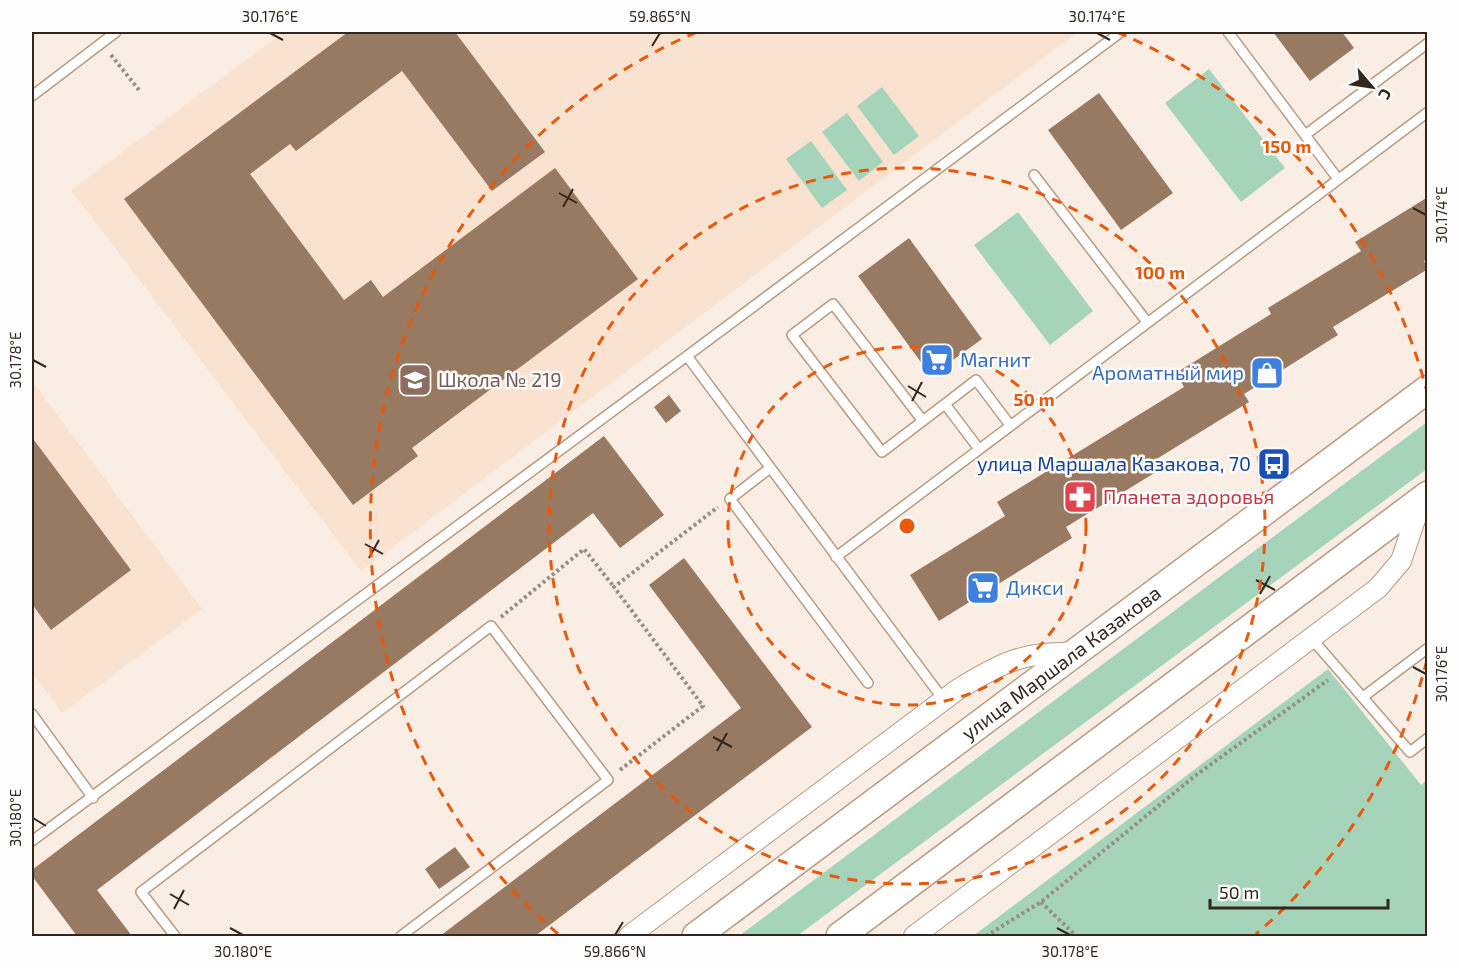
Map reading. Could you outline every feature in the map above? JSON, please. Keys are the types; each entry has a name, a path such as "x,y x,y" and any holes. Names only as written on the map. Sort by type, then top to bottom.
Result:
{"street":[{"name":"улица Маршала Казакова","path":"696,936 1078,653 1428,389"},
{"path":"914,936 1378,588 1401,561 1425,497"},
{"path":"840,936 1425,497"},
{"path":"629,936 943,699 993,668 1026,655 1078,653"}],"lane":[{"path":"32,96 116,32"},
{"path":"32,841 93,798 311,632 687,356 1121,32"},
{"path":"1228,32 1338,179"},
{"path":"1305,135 1428,43"},
{"path":"836,556 1428,112"},
{"path":"1034,175 1148,322"},
{"path":"923,421 833,304 792,335 882,452 923,421 976,380 1010,425"},
{"path":"687,356 943,699"},
{"path":"945,404 979,449"},
{"path":"770,468 730,499 868,683"},
{"path":"175,936 141,892 491,626 608,780 401,936"},
{"path":"1312,639 1410,752 1428,738"},
{"path":"1363,697 1428,648"},
{"path":"32,714 93,798"}],"path":[{"path":"102,42 139,90"},
{"path":"614,586 730,499"},
{"path":"491,626 584,549 614,586 703,706 608,780"},
{"path":"986,936 1041,902 1196,775 1341,671"},
{"path":"1041,902 1076,936"}],"shaded area":[{"name":"Школа № 219","path":"284,32 1078,32 361,571 71,190"},
{"path":"32,381 202,609 62,713 32,672"}],"green space":[{"path":"1209,69 1285,168 1241,202 1165,103"},
{"path":"882,87 919,136 894,155 857,106"},
{"path":"847,113 883,162 859,181 822,132"},
{"path":"811,141 847,190 822,208 786,159"},
{"path":"1018,212 1093,311 1050,345 974,245"},
{"path":"1427,422 1427,469 797,936 739,936"},
{"path":"1328,669 1421,785 1427,780 1427,936 973,936"}],"building":[{"path":"348,32 455,32 545,152 492,191 402,71 296,151 290,144 250,174 344,300 371,280 383,297 555,168 638,279 412,448 418,456 353,505 124,199"},
{"path":"1273,32 1342,32 1354,48 1310,81"},
{"path":"1099,93 1173,193 1121,230 1048,130"},
{"path":"1428,197 1428,258 1424,261 1428,269 1333,327 1338,335 1244,394 1249,402 1155,460 1161,469 1066,527 1072,538 939,621 910,575 1005,516 997,502 1184,387 1176,373 1271,314 1268,308 1361,251 1355,242"},
{"path":"909,238 982,339 931,376 858,276"},
{"path":"669,395 681,411 666,423 654,407"},
{"path":"604,436 664,515 620,548 593,513 97,890 132,936 77,936 32,876 32,870"},
{"path":"34,440 131,570 51,630 32,604 32,442"},
{"path":"684,558 812,727 535,936 440,936 741,708 649,585"},
{"path":"455,847 470,867 439,889 425,869"}],"place":[{"name":"Магнит","path":"937,360"},
{"name":"Ароматный мир","path":"1267,373"},
{"name":"Школа № 219","path":"415,380"},
{"name":"улица Маршала Казакова, 70","path":"1274,464"},
{"name":"Планета здоровья","path":"1080,497"},
{"name":"Дикси","path":"983,588"}]}
